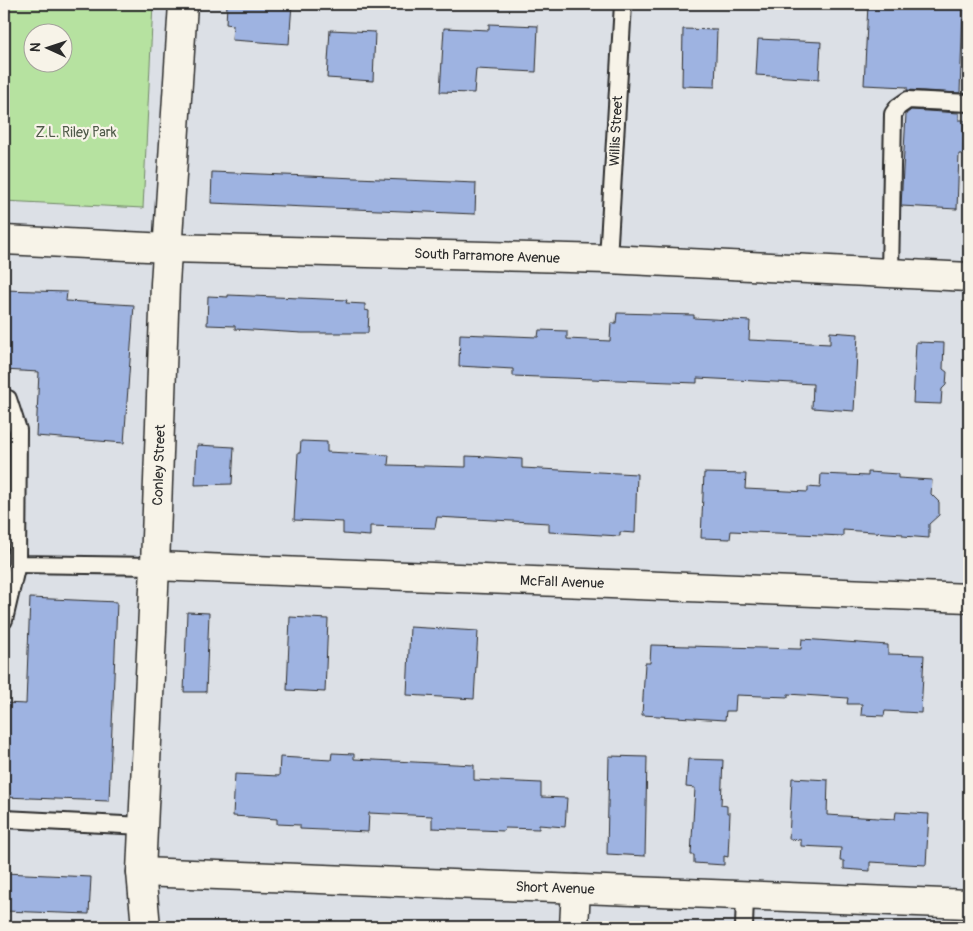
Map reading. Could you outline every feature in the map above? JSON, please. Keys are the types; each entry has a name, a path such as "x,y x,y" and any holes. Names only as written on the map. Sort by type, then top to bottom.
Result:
{"street":[{"name":"Conley Street","path":"146,927 141,872 168,248 183,4"},
{"name":"South Parramore Avenue","path":"4,240 168,248 608,259 969,277"},
{"name":"McFall Avenue","path":"155,566 969,598"},
{"name":"Short Avenue","path":"141,872 969,904"},
{"path":"574,927 576,889"}],"lane":[{"name":"Willis Street","path":"608,259 623,4"},
{"path":"890,273 893,114 898,106 908,100 969,102"},
{"path":"4,399 8,399 18,430 17,564 4,620"},
{"path":"17,564 155,566"},
{"path":"4,819 144,826"},
{"path":"744,927 745,895"}],"green space":[{"name":"Z.L. Riley Park","path":"4,4 153,4 143,208 4,201"}],"building":[{"path":"227,4 292,4 289,44 232,40 233,25 226,24"},
{"path":"868,4 963,7 960,93 907,90 907,87 864,85"},
{"path":"489,24 538,26 536,72 476,69 474,93 440,92 444,28 489,30"},
{"path":"683,29 717,30 715,87 682,86"},
{"path":"330,30 375,32 373,81 327,78"},
{"path":"758,39 821,42 819,79 756,75"},
{"path":"911,110 959,113 959,120 964,120 963,154 959,154 957,209 901,206 906,114"},
{"path":"212,172 476,183 475,214 211,203"},
{"path":"4,290 67,292 66,301 134,305 124,443 36,436 39,372 4,370"},
{"path":"228,295 347,300 346,303 365,304 365,310 369,311 368,333 302,333 235,329 235,326 207,325 208,296 228,297"},
{"path":"617,313 694,315 694,318 750,321 749,340 830,344 830,332 858,334 854,411 812,408 813,384 697,378 697,383 513,376 513,369 459,366 460,334 538,337 539,330 567,331 567,339 610,341 611,323 616,323"},
{"path":"916,342 944,343 943,369 947,372 946,385 942,389 941,404 913,403"},
{"path":"301,441 327,442 327,452 389,455 388,465 466,467 466,456 522,459 522,468 637,474 635,533 620,532 620,536 549,532 549,523 437,517 435,528 370,526 370,536 343,534 343,522 294,520 298,453 300,453"},
{"path":"197,445 234,447 232,484 195,485"},
{"path":"868,472 898,474 898,478 932,480 931,494 939,502 939,515 929,524 929,538 903,536 903,534 843,530 843,536 731,531 730,539 701,538 704,473 746,474 745,489 808,492 808,487 820,488 821,474 868,476"},
{"path":"30,598 117,602 109,801 4,797 4,703 26,704"},
{"path":"187,612 209,613 206,692 184,692"},
{"path":"290,617 328,619 325,692 287,690"},
{"path":"410,627 478,631 474,699 407,695"},
{"path":"802,639 888,645 888,654 924,655 921,713 885,711 884,716 861,715 862,704 847,704 848,698 788,694 788,697 736,695 735,711 726,711 725,720 642,715 645,663 650,663 651,645 801,649"},
{"path":"332,753 354,754 354,759 474,765 474,780 541,783 541,797 567,798 565,827 539,825 539,829 505,828 504,831 432,828 432,816 369,813 368,832 300,829 300,825 277,824 277,819 233,816 235,774 279,776 280,757 331,760"},
{"path":"609,756 647,757 645,856 607,854"},
{"path":"688,759 723,760 721,805 727,806 727,813 730,813 728,857 724,856 724,865 694,863 694,855 691,855 695,788 686,787"},
{"path":"792,778 828,780 827,815 895,819 896,812 929,814 926,865 870,862 870,871 844,869 844,861 840,861 841,848 801,846 801,840 789,839"},
{"path":"4,873 91,877 89,914 4,911"}]}
